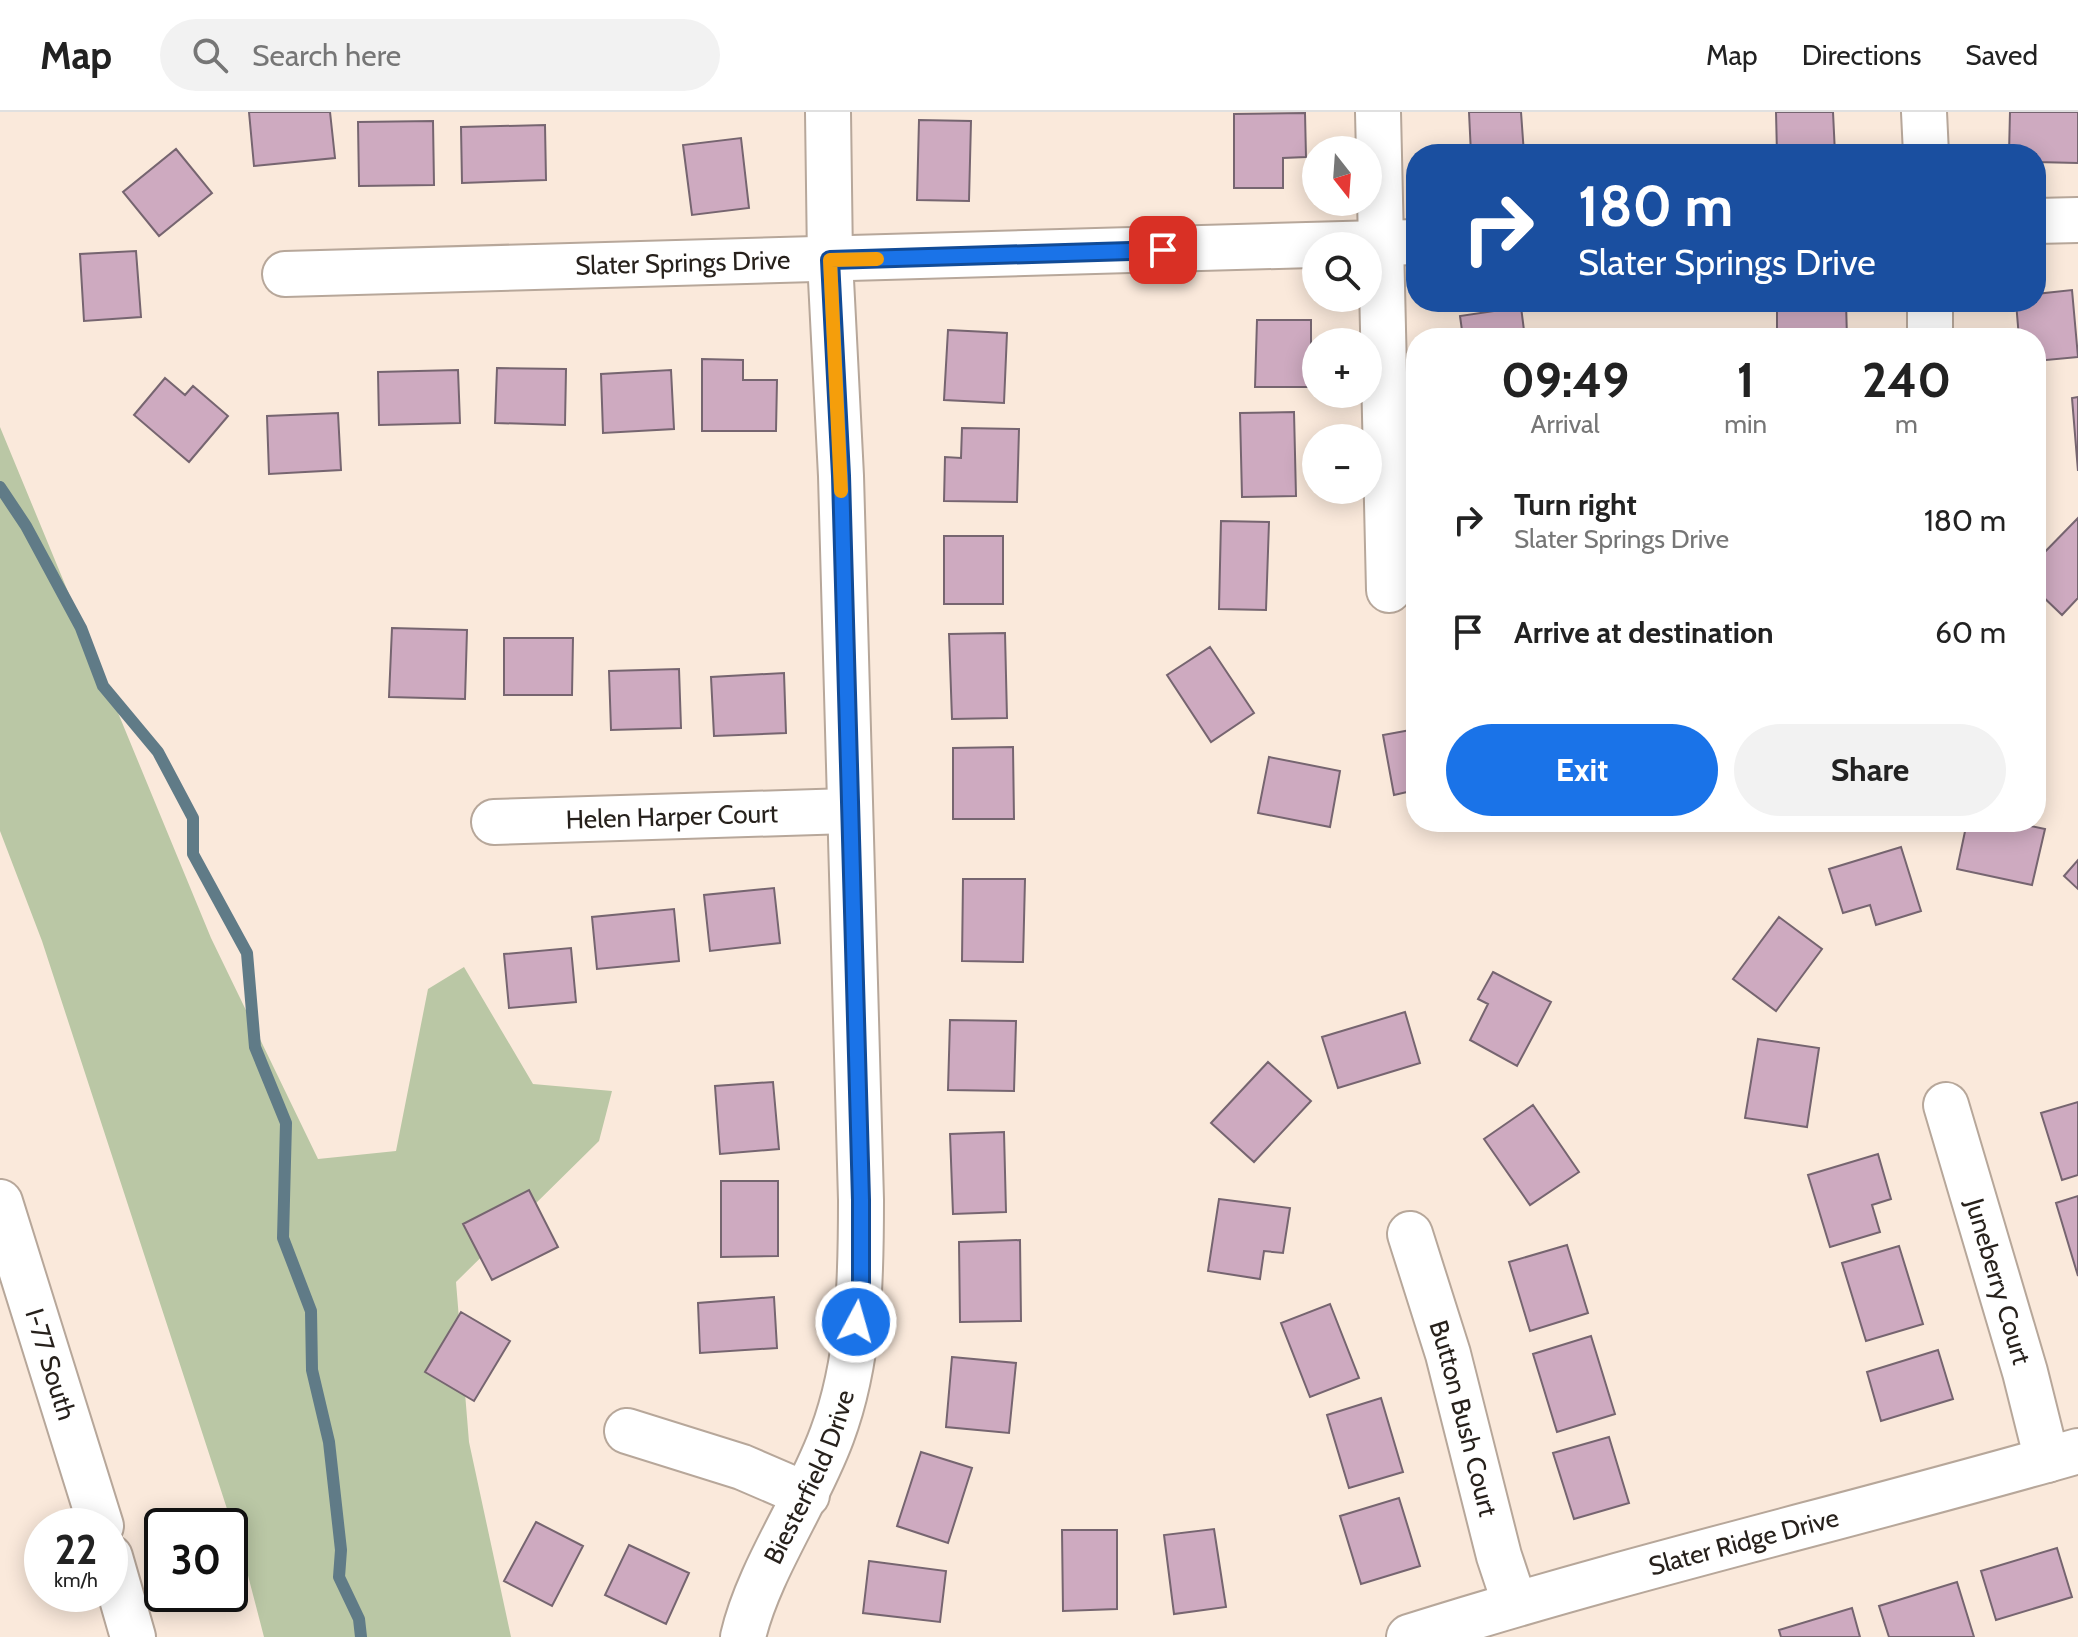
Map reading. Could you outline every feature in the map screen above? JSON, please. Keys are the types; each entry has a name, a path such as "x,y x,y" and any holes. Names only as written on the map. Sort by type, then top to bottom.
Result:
{"main road":[{"name":"Biesterfield Drive","path":"743,1637 769,1570 807,1495 833,1434 848,1382 861,1292 861,1184 848,811 841,476 830,260 828,112"},
{"path":"1378,112 1399,242 1389,590"},
{"path":"1924,112 1926,144"},
{"path":"2046,221 2078,220"},
{"name":"Slater Springs Drive","path":"285,274 1399,242"},
{"name":"Helen Harper Court","path":"494,822 848,811"},
{"name":"Juneberry Court","path":"1946,1105 2025,1372 2062,1455"},
{"name":"I-77 South","path":"0,1202 95,1508"},
{"name":"Button Bush Court","path":"1410,1234 1448,1354 1499,1556 1515,1604"},
{"path":"627,1431 742,1467 807,1495"},
{"name":"Slater Ridge Drive","path":"1409,1637 1515,1604 2062,1455"},
{"path":"126,1612 133,1637"}],"green space":[{"path":"0,427 211,938 318,1159 396,1151 428,989 464,967 533,1084 612,1091 599,1141 456,1282 469,1442 511,1637 264,1637 248,1576 248,1508 227,1508 42,941 0,831"}],"building":[{"path":"249,112 330,112 335,158 254,166"},
{"path":"1469,112 1521,112 1523,144 1471,144"},
{"path":"1776,112 1833,112 1835,144 1777,144"},
{"path":"2010,112 2078,112 2078,163 2046,162 2046,144 2009,144"},
{"path":"1305,113 1302,157 1283,158 1283,188 1234,188 1234,114"},
{"path":"919,120 971,121 969,201 917,200"},
{"path":"433,121 434,185 359,186 358,122"},
{"path":"545,125 546,180 462,183 461,127"},
{"path":"741,138 749,208 692,215 683,145"},
{"path":"176,149 212,193 159,236 123,192"},
{"path":"136,251 141,317 84,321 80,254"},
{"path":"2072,290 2078,357 2046,360 2046,328 2018,328 2017,312 2046,312 2046,293"},
{"path":"1522,312 1524,328 1462,328 1460,316"},
{"path":"1777,312 1846,312 1847,328 1777,328"},
{"path":"1257,320 1311,320 1311,328 1302,328 1302,387 1255,387"},
{"path":"948,330 1007,333 1004,403 944,400"},
{"path":"702,359 743,360 743,380 777,380 776,431 702,431"},
{"path":"497,368 566,369 565,425 495,423"},
{"path":"458,370 460,423 379,425 378,372"},
{"path":"671,370 674,429 603,433 601,374"},
{"path":"165,378 185,395 193,386 228,416 189,462 134,415"},
{"path":"2078,397 2078,471 2072,398"},
{"path":"1294,412 1296,496 1242,497 1240,413"},
{"path":"338,413 341,470 269,474 267,416"},
{"path":"962,428 1019,429 1017,502 944,501 945,457 961,458"},
{"path":"2078,518 2078,598 2062,615 2046,600 2046,551"},
{"path":"1221,521 1269,522 1266,610 1219,609"},
{"path":"944,536 1003,536 1003,604 944,604"},
{"path":"392,628 467,630 465,699 389,697"},
{"path":"1005,633 1007,718 952,719 949,634"},
{"path":"504,638 573,638 572,695 504,695"},
{"path":"1210,647 1254,713 1211,742 1167,675"},
{"path":"679,669 681,728 611,730 609,671"},
{"path":"784,673 786,733 714,736 711,677"},
{"path":"1406,731 1406,792 1394,795 1383,735"},
{"path":"1013,747 1014,819 953,819 953,748"},
{"path":"1269,757 1340,771 1330,827 1258,813"},
{"path":"1965,832 2044,832 2032,885 1957,869"},
{"path":"1901,847 1921,911 1876,925 1870,905 1843,913 1829,869"},
{"path":"2078,860 2078,889 2064,876"},
{"path":"963,879 1025,879 1023,962 962,961"},
{"path":"774,888 780,943 710,951 704,895"},
{"path":"674,909 679,961 597,969 592,917"},
{"path":"1779,917 1822,949 1776,1011 1733,979"},
{"path":"571,948 576,1002 509,1008 504,954"},
{"path":"1493,972 1551,1002 1517,1066 1470,1040 1488,1004 1478,999"},
{"path":"1405,1012 1420,1063 1338,1088 1322,1037"},
{"path":"950,1020 1016,1021 1014,1091 948,1090"},
{"path":"1758,1039 1819,1048 1807,1127 1745,1118"},
{"path":"1268,1062 1311,1101 1254,1162 1211,1123"},
{"path":"773,1082 779,1149 720,1154 715,1086"},
{"path":"2078,1102 2078,1175 2062,1180 2041,1113"},
{"path":"1533,1105 1579,1172 1530,1205 1484,1139"},
{"path":"1004,1132 1006,1212 953,1214 950,1134"},
{"path":"1878,1154 1891,1199 1872,1205 1880,1232 1830,1247 1808,1175"},
{"path":"721,1181 778,1181 778,1256 721,1257"},
{"path":"529,1190 558,1247 492,1280 463,1224"},
{"path":"2078,1196 2078,1276 2056,1203"},
{"path":"1219,1199 1290,1208 1283,1253 1264,1251 1260,1279 1208,1271"},
{"path":"1020,1240 1021,1321 960,1322 959,1242"},
{"path":"1567,1245 1588,1313 1530,1331 1509,1262"},
{"path":"1899,1246 1923,1324 1866,1341 1842,1263"},
{"path":"774,1297 777,1348 700,1353 698,1303"},
{"path":"1330,1304 1359,1378 1310,1397 1281,1323"},
{"path":"461,1312 510,1341 474,1401 425,1372"},
{"path":"1591,1336 1615,1414 1557,1432 1533,1354"},
{"path":"1938,1350 1953,1399 1881,1421 1867,1372"},
{"path":"952,1357 1016,1363 1009,1433 946,1427"},
{"path":"1381,1398 1403,1472 1349,1488 1327,1415"},
{"path":"1609,1437 1629,1503 1574,1519 1553,1453"},
{"path":"921,1452 972,1468 948,1543 897,1526"},
{"path":"1399,1498 1420,1566 1361,1584 1340,1516"},
{"path":"536,1522 583,1546 552,1606 504,1581"},
{"path":"1214,1529 1226,1607 1174,1614 1164,1535"},
{"path":"1062,1530 1117,1530 1117,1609 1063,1611"},
{"path":"629,1545 689,1573 666,1624 605,1595"},
{"path":"2057,1548 2072,1597 1996,1620 1981,1571"},
{"path":"869,1561 946,1571 940,1622 863,1613"},
{"path":"1957,1582 1974,1637 1889,1637 1879,1606"},
{"path":"1852,1608 1860,1637 1781,1637 1779,1630"}],"waterway":[{"path":"0,487 26,526 81,628 103,686 158,752 193,818 193,854 247,953 255,1047 286,1123 283,1238 311,1311 312,1370 329,1442 341,1550 339,1577 359,1619 361,1637"}],"slow traffic":[{"path":"841,491 830,260 877,259"}],"route":[{"path":"856,1322 861,1292 861,1200 841,476 830,260 1163,250"}]}
